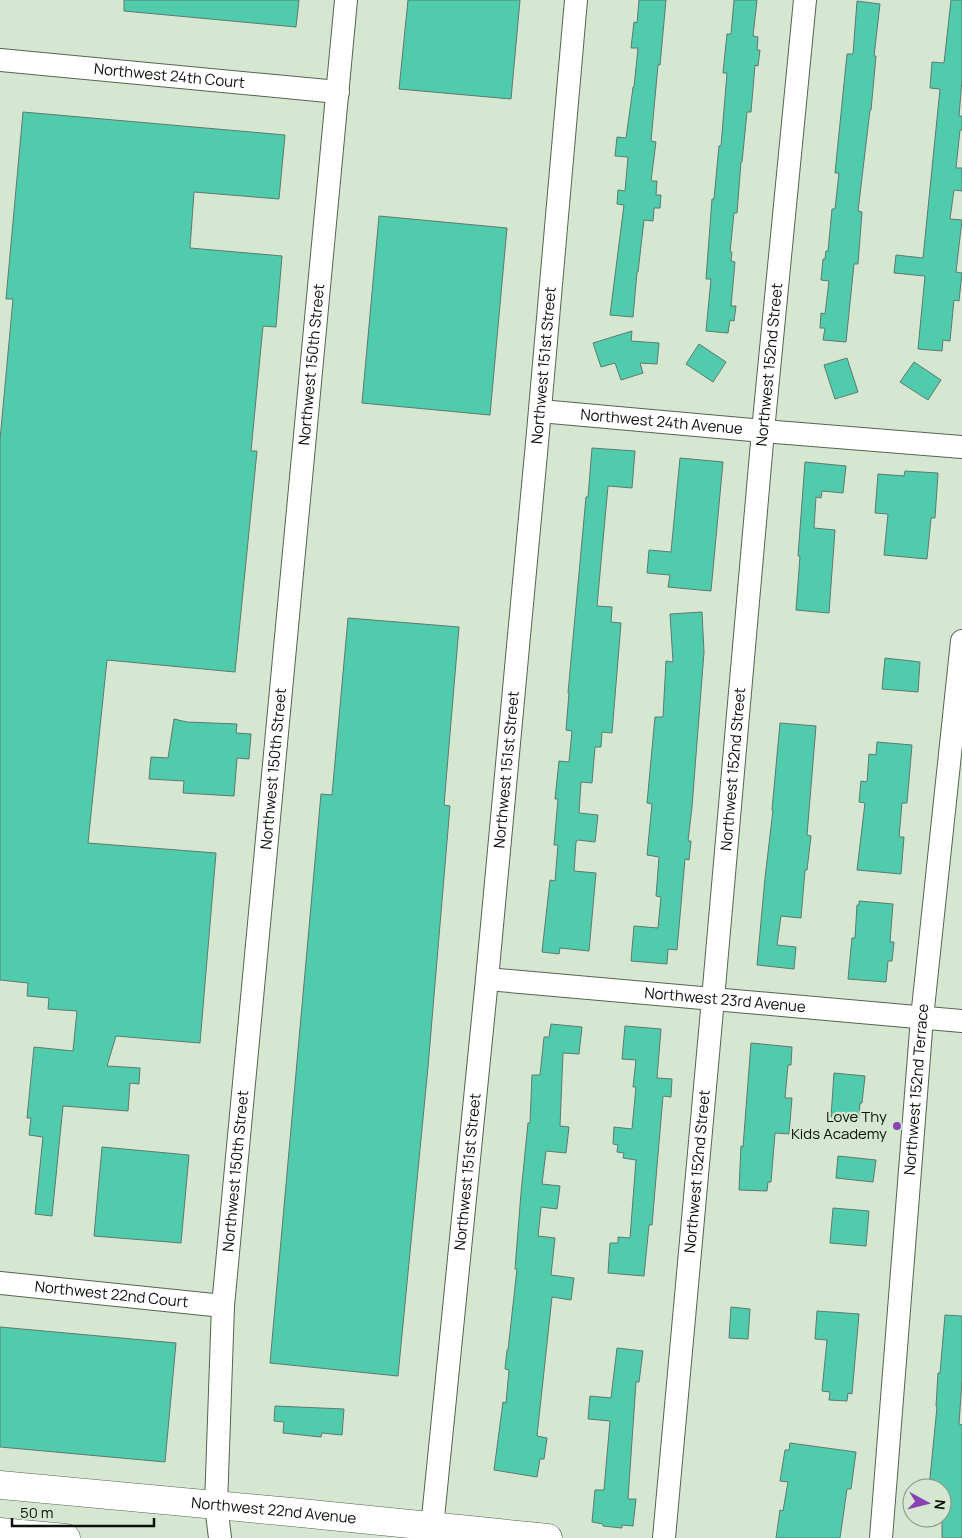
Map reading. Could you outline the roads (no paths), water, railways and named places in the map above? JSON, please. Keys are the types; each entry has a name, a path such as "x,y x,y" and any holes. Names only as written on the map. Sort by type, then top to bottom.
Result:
{"main road":[{"name":"Northwest 22nd Avenue","path":"0,1485 216,1505 432,1532 548,1538"},
{"path":"0,1533 66,1538"}],"street":[{"name":"Northwest 150th Street","path":"220,1538 216,1505 223,1306 346,0"},
{"name":"Northwest 151st Street","path":"432,1532 487,980 576,0"},
{"name":"Northwest 152nd Street","path":"664,1538 714,1000 763,431 805,0"},
{"name":"Northwest 24th Court","path":"0,60 338,92"},
{"name":"Northwest 24th Avenue","path":"540,411 962,447"},
{"name":"Northwest 152nd Terrace","path":"882,1538 922,1018 962,642"},
{"name":"Northwest 23rd Avenue","path":"487,980 962,1021"},
{"name":"Northwest 22nd Court","path":"0,1283 223,1306"}],"place":[{"name":"Love Thy Kids Academy","path":"897,1126"}]}
